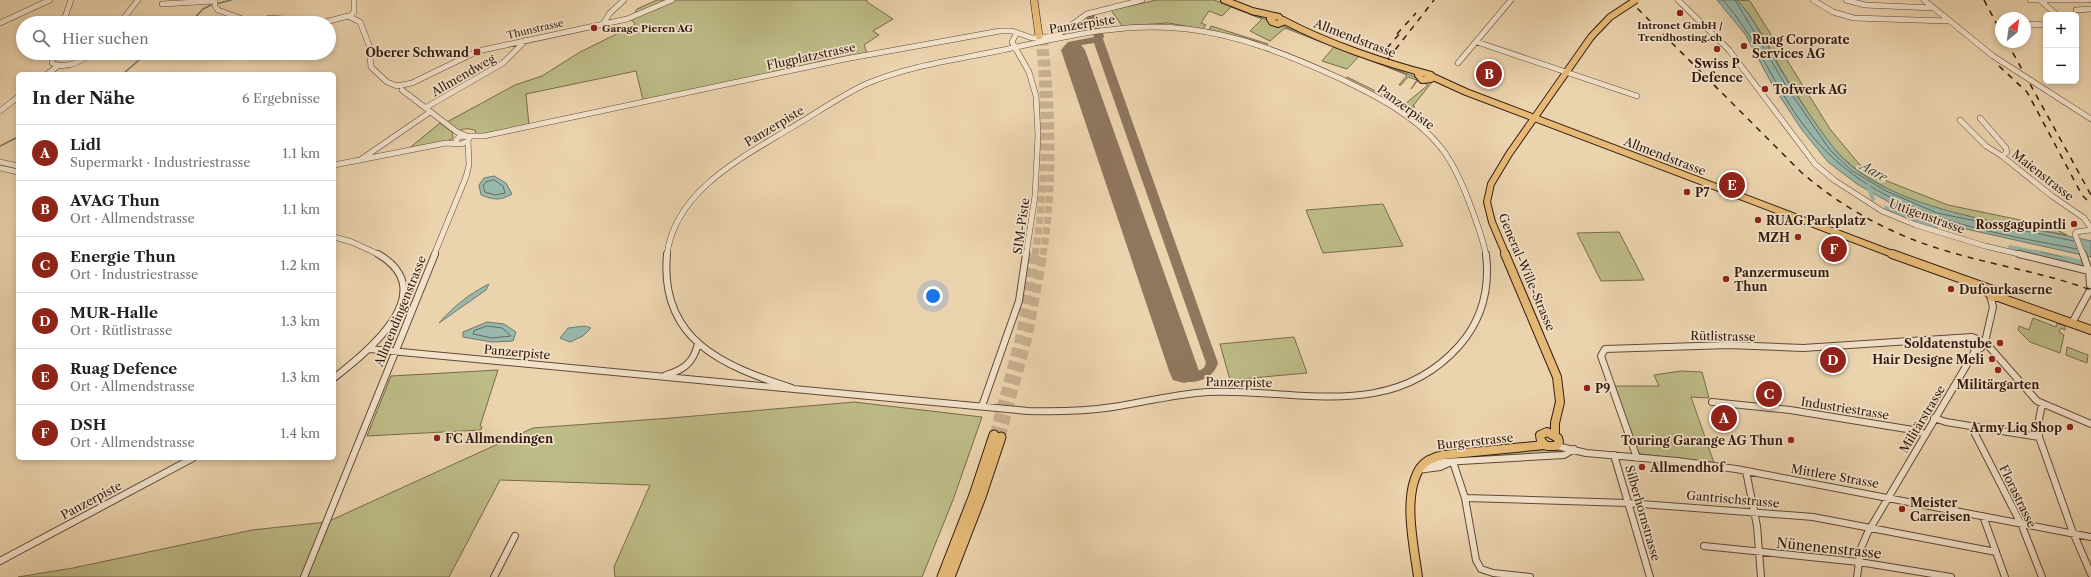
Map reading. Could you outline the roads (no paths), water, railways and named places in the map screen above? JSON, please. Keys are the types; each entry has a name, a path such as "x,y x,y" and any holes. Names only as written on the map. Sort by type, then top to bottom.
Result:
{"highway":[{"path":"1034,0 1042,36 1039,0"},
{"path":"942,577 998,436 979,504 950,577"}],"main road":[{"name":"Allmendstrasse","path":"1224,0 1272,18 1279,17 1281,22 1403,68 1420,74 1428,73 1433,79 1446,85 1537,115 2000,296"},
{"name":"General-Wille-Strasse","path":"1554,438 1560,396 1556,374 1492,222 1487,205 1488,191 1509,154 1568,72 1591,37 1613,14 1636,0"},
{"path":"2000,296 2091,330"},
{"name":"Burgerstrasse","path":"1418,577 1411,502 1413,482 1418,470 1424,463 1442,455 1495,451 1527,446 1545,445 1551,447 1554,438 1541,434 1540,438 1527,446"},
{"path":"1540,438 1545,445"}],"street":[{"path":"17,16 50,0"},
{"path":"65,16 71,0"},
{"path":"125,16 138,0"},
{"path":"162,4 214,0 215,6 218,10 234,16"},
{"path":"336,20 350,16 354,12 354,0"},
{"path":"603,24 610,13 624,0"},
{"name":"Thunstrasse","path":"406,85 475,53 526,40 635,17 672,0"},
{"name":"Flugplatzstrasse","path":"468,138 845,59 992,32 1009,30 1030,37 1053,38 1064,32 1087,14 1142,0"},
{"path":"1458,64 1511,0"},
{"name":"Uttigenstrasse","path":"1678,0 1729,50 1816,164 1834,180 1882,211 1916,225 1985,246 2089,271"},
{"path":"1813,0 1841,15 1862,18 1948,21"},
{"path":"1819,0 1842,13 1862,18"},
{"path":"1846,0 1865,5 1933,8"},
{"path":"1924,0 1993,56 2090,118"},
{"path":"2030,0 2090,0"},
{"path":"2041,1 2054,12"},
{"path":"2076,10 2091,9"},
{"path":"0,24 16,16"},
{"path":"350,16 357,19 363,25 369,45 371,67 387,82 397,86 406,85"},
{"path":"2031,24 2043,25"},
{"name":"Panzerpiste","path":"369,349 982,406 1066,412 1113,407 1204,392 1250,392 1338,398 1378,394 1399,389 1417,380 1439,365 1454,352 1472,330 1479,315 1487,288 1487,262 1483,241 1452,164 1443,151 1423,131 1401,113 1341,79 1254,44 1225,36 1194,30 1145,27 1053,38 914,68 868,84 744,156 707,184 692,200 678,220 670,238 664,266 667,294 673,309 689,334 712,355 738,370 792,388"},
{"path":"1015,36 1012,42 1016,47"},
{"name":"Allmendweg","path":"425,108 503,63 526,40"},
{"path":"1477,42 1637,96"},
{"name":"SIM-Piste","path":"982,406 1019,301 1030,238 1035,196 1038,146 1036,96 1029,72 1016,47"},
{"path":"51,60 51,62 58,66"},
{"path":"50,72 58,66 75,63 80,60"},
{"path":"397,86 396,90 402,90 407,87 406,85"},
{"path":"402,90 430,112 467,148"},
{"path":"0,111 16,99"},
{"path":"358,162 430,112"},
{"name":"Maienstrasse","path":"1980,118 2006,148 2007,152 2002,156 2052,196 2084,218 2091,229"},
{"path":"1960,120 1986,146 2002,156"},
{"path":"458,139 468,138"},
{"path":"336,165 358,162 468,138"},
{"name":"Allmendingenstrasse","path":"304,577 466,177 469,162 467,148 468,138"},
{"path":"0,162 16,166"},
{"path":"0,168 16,172"},
{"path":"2090,285 2088,263 2076,236 2077,231 2091,229"},
{"path":"336,238 379,253 394,266 401,279 402,294 397,313 388,328 369,349 336,376"},
{"path":"1973,343 1985,332 1990,322 1993,305 1989,292"},
{"path":"2072,323 2089,292"},
{"path":"1993,305 2000,296"},
{"path":"1973,343 1984,346 1985,332"},
{"name":"Rütlistrasse","path":"1637,458 1601,356 1605,349 1729,345 1803,348 1956,338 1984,346 1994,354 2034,398 2042,404"},
{"name":"Panzerpiste","path":"662,376 679,371 691,362 695,356 698,343"},
{"name":"Militärstrasse","path":"1857,577 1861,548 1871,527 1934,418 1973,343"},
{"name":"Industriestrasse","path":"1712,402 1790,410 1913,430 1925,434"},
{"path":"2091,424 2042,404 2038,425 2039,436 2073,533 2091,574"},
{"path":"1934,418 1971,426 2039,436"},
{"name":"Florastrasse","path":"1971,426 2021,523 2042,577"},
{"name":"Mittlere Strasse","path":"1554,438 1574,449 1586,453 1700,464 1746,471 2091,537"},
{"path":"1424,463 1564,455 1574,449"},
{"name":"Silberhornstrasse","path":"1614,455 1650,577"},
{"name":"Panzerpiste","path":"0,561 189,460"},
{"path":"1418,470 1440,467 1451,462"},
{"path":"1451,462 1465,498 1476,560 1481,569 1494,573 1530,577"},
{"path":"1746,471 1754,511 1761,577"},
{"name":"Gantrischstrasse","path":"1465,498 1628,503 1754,511 1813,517 1996,552"},
{"path":"1983,516 2005,577"},
{"path":"494,577 515,536"},
{"name":"Nünenenstrasse","path":"1704,546 1859,562 1951,577"}],"water":[{"path":"1717,0 1737,0 1743,7 1760,32 1798,98 1833,147 1856,169 1884,187 1917,201 1989,221 2091,241 2091,257 1948,225 1894,205 1857,184 1828,162 1802,130 1773,86 1745,34"},
{"path":"494,176 506,183 512,194 504,198 497,199 481,195 479,185 484,178"},
{"path":"2033,250 2068,258 2070,264 2035,256"},
{"path":"489,284 486,290 439,323 462,301"},
{"path":"487,322 504,324 516,332 513,341 492,342 463,337 463,332"},
{"path":"585,326 591,328 583,336 570,342 560,338 568,328"}],"waterway":[{"path":"216,4 231,0"},
{"path":"196,16 203,9 211,5"},
{"path":"125,72 139,60"},
{"path":"0,146 16,138"},
{"path":"1868,186 1873,199"},
{"path":"1886,208 1936,228"},
{"path":"2010,247 2039,253"},
{"path":"2064,258 2082,263"}],"tunnel":[{"path":"1043,255 1047,228 1051,173 1049,91 1044,36"},
{"path":"1035,255 1042,200 1044,146 1043,92 1039,37"},
{"path":"994,435 1020,336 1035,254"},
{"path":"1001,437 1028,337 1043,254"}],"railway":[{"path":"1388,59 1434,0"},
{"path":"1629,0 1801,172 1818,186 1853,210 1890,230 1929,246 2056,279 2091,290"},
{"path":"1984,0 1995,21"},
{"path":"1397,34 1416,13"},
{"path":"1387,48 1402,31"},
{"path":"2010,48 2091,195"},
{"path":"1999,66 2027,92 2082,195 2091,204"}],"place":[{"name":"Intronet GmbH / Trendhosting.ch","path":"1680,13"},
{"name":"Garage Pieren AG","path":"594,28"},
{"name":"Ruag Corporate Services AG","path":"1744,46"},
{"name":"Swiss P Defence","path":"1717,49"},
{"name":"Oberer Schwand","path":"477,52"},
{"name":"AVAG Thun","path":"1489,74"},
{"name":"Tofwerk AG","path":"1765,89"},
{"name":"Ruag Defence","path":"1732,185"},
{"name":"P7","path":"1687,192"},
{"name":"RUAG Parkplatz","path":"1758,220"},
{"name":"Rossgagupintli","path":"2074,224"},
{"name":"MZH","path":"1798,237"},
{"name":"DSH","path":"1834,249"},
{"name":"Panzermuseum Thun","path":"1726,279"},
{"name":"Dufourkaserne","path":"1951,289"},
{"name":"Soldatenstube","path":"2000,343"},
{"name":"Hair Designe Meli","path":"1992,359"},
{"name":"MUR-Halle","path":"1833,360"},
{"name":"Militärgarten","path":"1998,370"},
{"name":"P9","path":"1587,388"},
{"name":"Energie Thun","path":"1769,394"},
{"name":"Lidl","path":"1724,418"},
{"name":"Army Liq Shop","path":"2070,427"},
{"name":"FC Allmendingen","path":"437,438"},
{"name":"Touring Garange AG Thun","path":"1791,440"},
{"name":"Allmendhof","path":"1642,467"},
{"name":"Meister Carreisen","path":"1902,509"}],"water label":[{"name":"Aare","path":"1874,171"}]}
